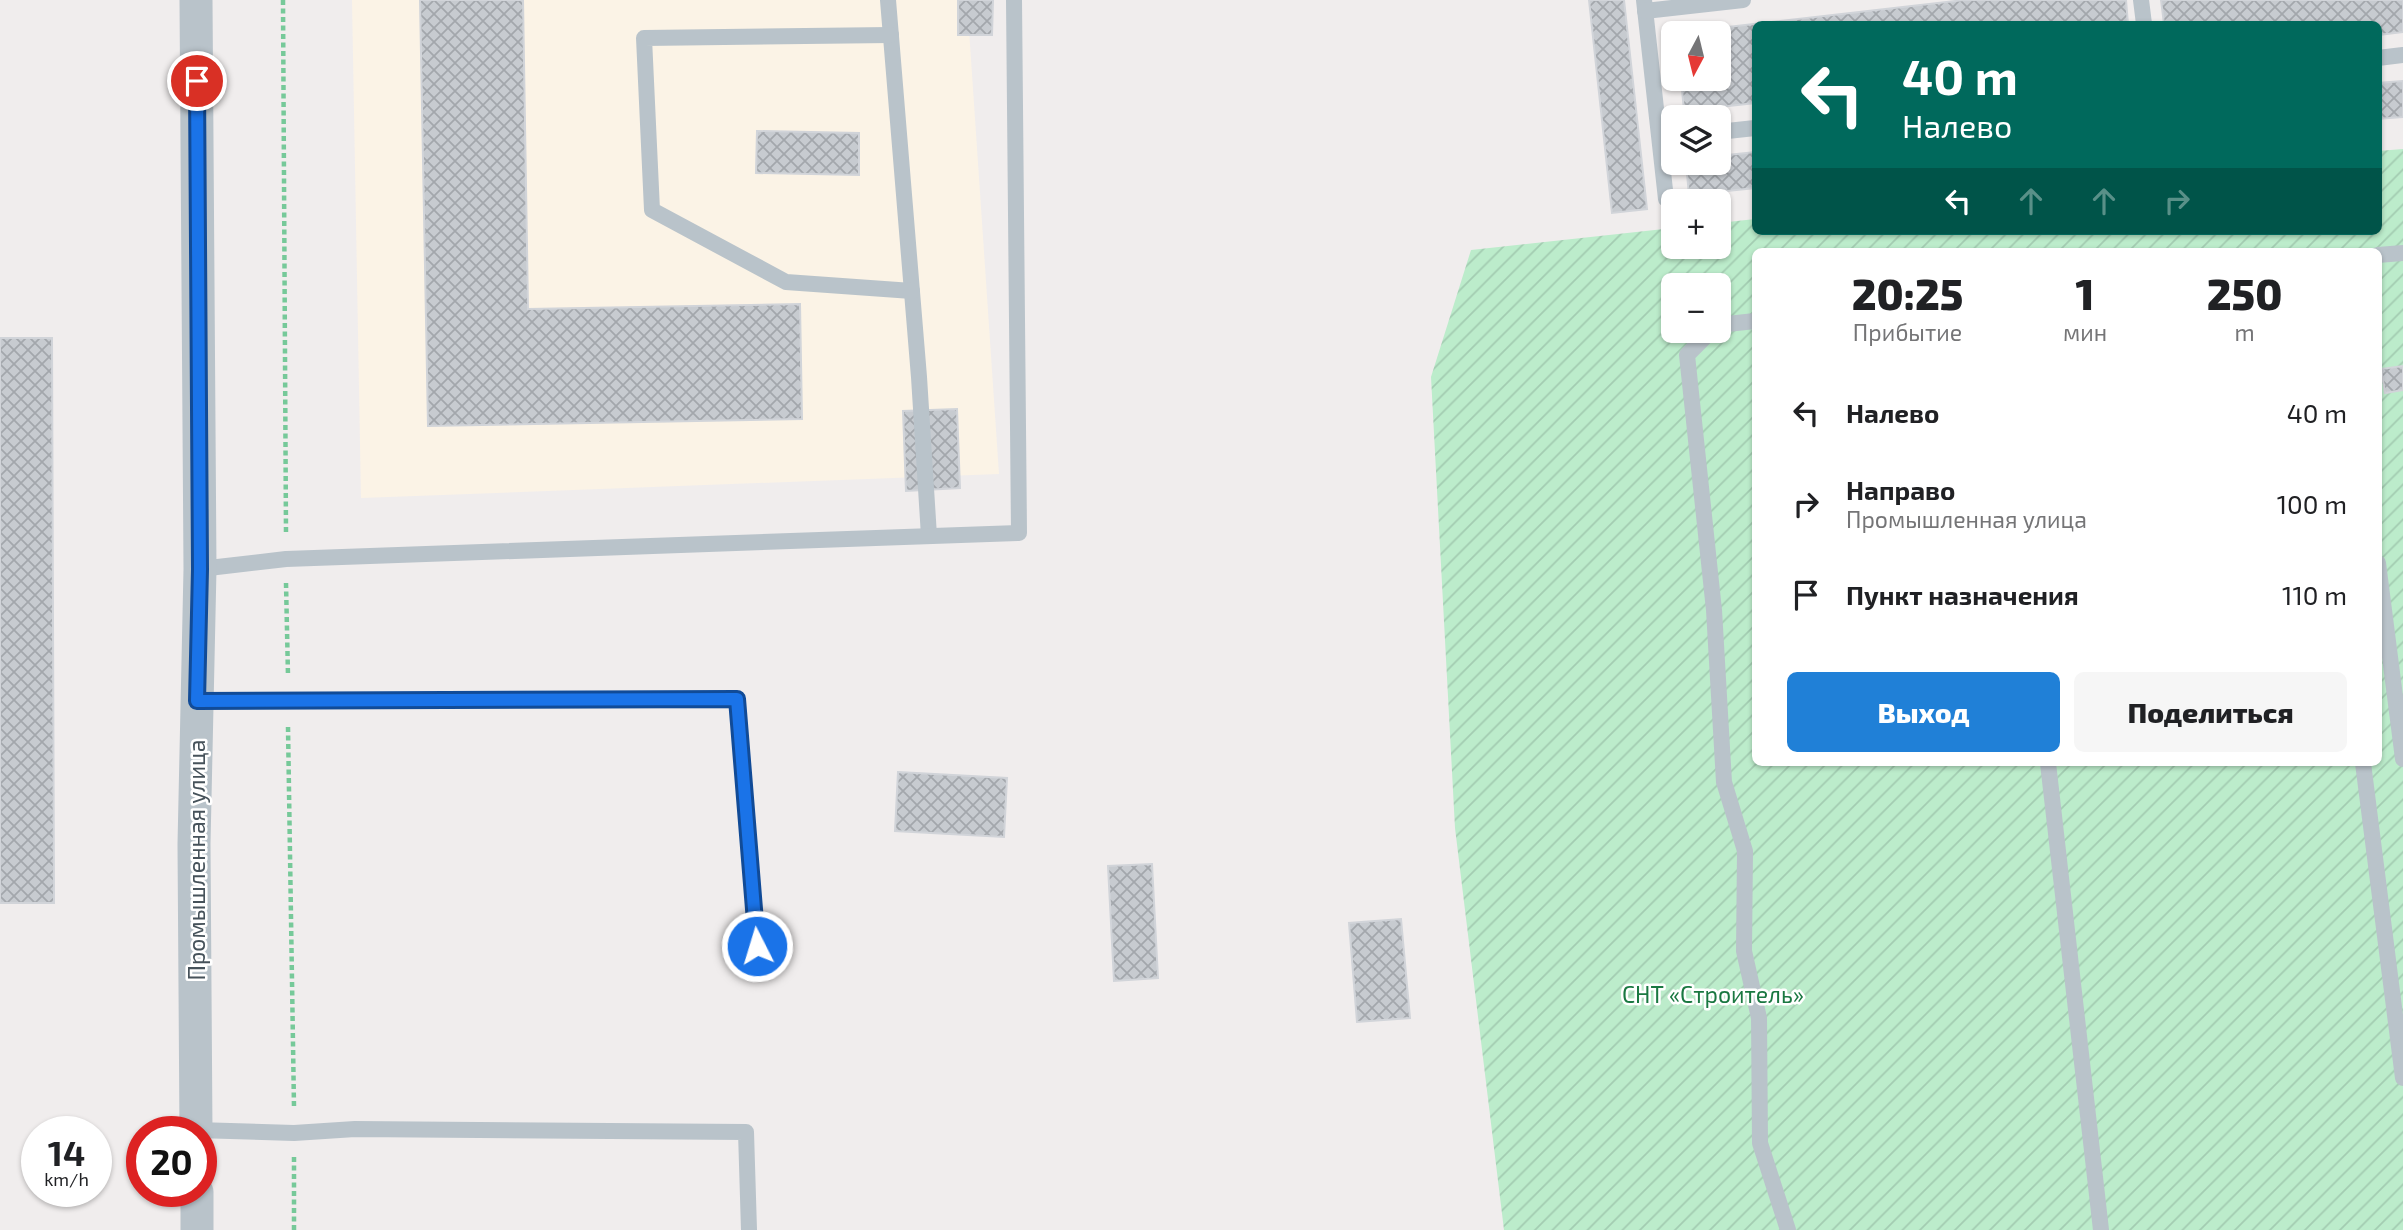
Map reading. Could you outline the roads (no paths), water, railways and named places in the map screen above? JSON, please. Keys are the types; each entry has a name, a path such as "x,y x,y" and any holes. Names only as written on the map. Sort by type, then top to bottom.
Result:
{"street":[{"name":"Промышленная улица","path":"196,0 200,569 194,844 196,1116"},
{"path":"197,1207 197,1230"}],"lane":[{"path":"888,0 929,536"},
{"path":"200,569 286,559 1019,533 1014,0"},
{"path":"1661,106 1645,5 1743,0"},
{"path":"2141,0 2144,21"},
{"path":"891,35 644,38 652,210 786,282 912,291"},
{"path":"2382,58 2403,55"},
{"path":"1731,131 1752,128"},
{"path":"2382,255 2403,253"},
{"path":"1731,324 1752,321"},
{"path":"1698,343 1687,355 1714,610 1724,782 1745,851 1744,951 1759,1018 1760,1143 1788,1230"},
{"path":"2382,594 2403,759"},
{"path":"197,701 737,699 757,946"},
{"path":"2048,766 2101,1230"},
{"path":"2363,766 2403,1078"},
{"path":"217,1131 294,1133 355,1129 746,1132 749,1230"}],"park label":[{"name":"СНТ «Строитель»","path":"1713,994"}]}
